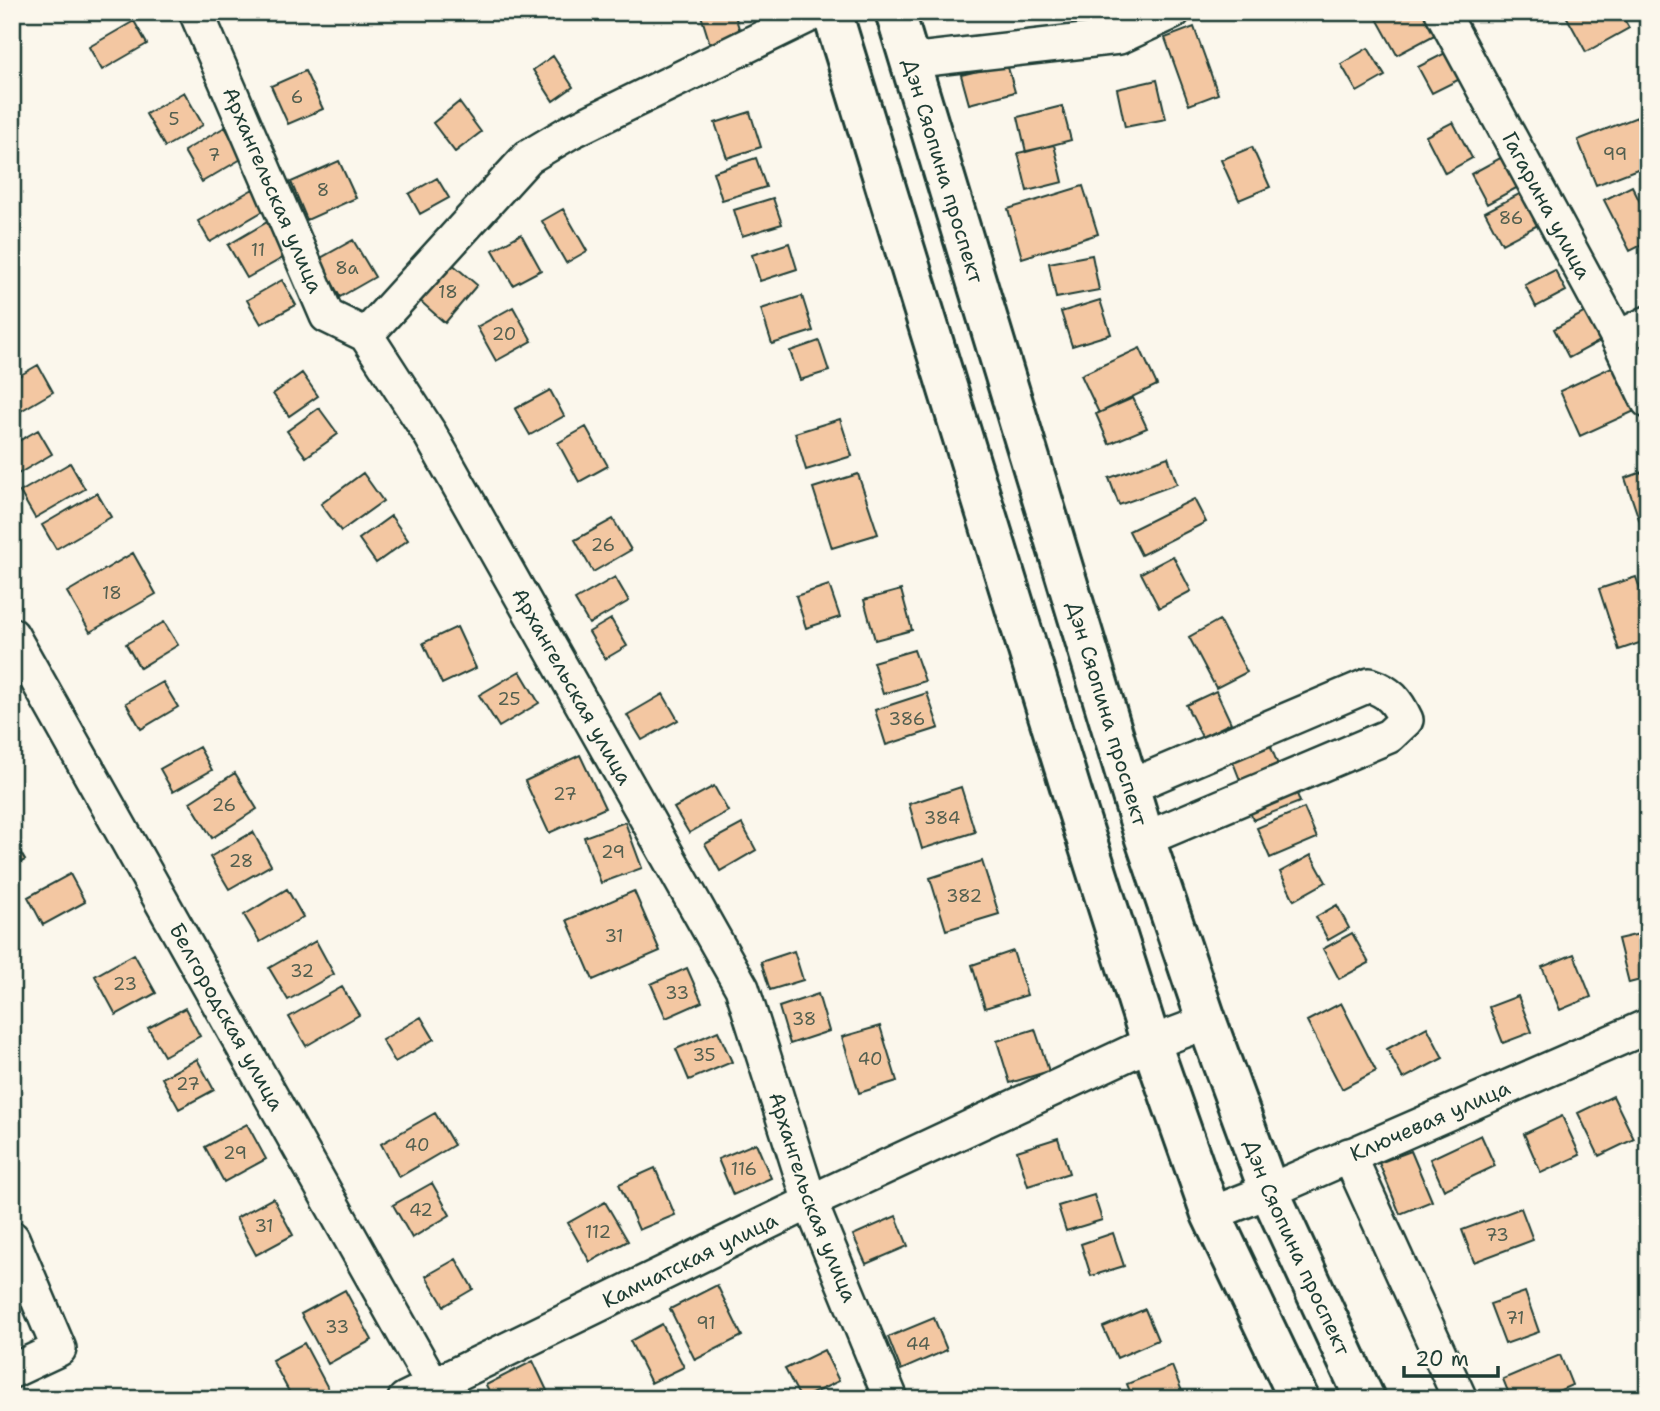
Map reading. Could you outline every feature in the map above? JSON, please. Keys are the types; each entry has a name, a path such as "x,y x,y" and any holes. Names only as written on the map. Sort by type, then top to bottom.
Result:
{"main road":[{"path":"832,12 1151,1042 1211,1214 1299,1399"},
{"name":"Дэн Сяопина проспект","path":"895,12 1145,839 1207,1022 1269,1191 1365,1399"}],"street":[{"name":"Архангельская улица","path":"196,12 327,316 366,335 430,434 742,988 810,1202 891,1399"},
{"path":"366,335 528,158 569,132 816,12"},
{"path":"909,61 1119,37 1173,12"},
{"name":"Гагарина улица","path":"1442,12 1618,338 1648,401"},
{"path":"1618,338 1648,323"},
{"name":"Белгородская улица","path":"12,635 438,1392"},
{"path":"1129,787 1369,685 1384,690 1401,708 1406,720 1389,736 1145,839"},
{"name":"Камчатская улица","path":"405,1399 438,1392 810,1202 1151,1042 1207,1022"},
{"name":"Ключевая улица","path":"1211,1214 1648,1026"},
{"path":"1349,1155 1460,1399"},
{"path":"12,1238 59,1349 12,1371"}],"building":[{"path":"700,12 734,12 741,35 710,44"},
{"path":"1385,12 1430,12 1440,32 1397,55 1376,17"},
{"path":"1564,12 1620,12 1629,28 1586,52"},
{"path":"134,21 147,44 102,70 89,47"},
{"path":"1194,27 1218,94 1189,105 1165,38"},
{"path":"1368,48 1385,76 1357,92 1341,64"},
{"path":"1451,50 1464,77 1432,93 1418,67"},
{"path":"553,56 573,87 553,101 533,70"},
{"path":"1007,64 1015,92 969,104 961,75"},
{"path":"305,71 323,109 288,124 271,86"},
{"path":"1157,80 1166,119 1125,127 1117,89"},
{"path":"184,92 203,125 165,147 146,114"},
{"path":"459,102 481,132 455,152 433,123"},
{"path":"1062,106 1071,140 1026,152 1018,117"},
{"path":"750,112 761,147 727,158 715,123"},
{"path":"1637,117 1648,144 1648,165 1596,185 1578,140"},
{"path":"1453,122 1472,158 1445,173 1426,136"},
{"path":"225,127 243,158 202,182 184,151"},
{"path":"1054,145 1063,182 1027,191 1018,153"},
{"path":"1252,147 1270,187 1239,200 1221,160"},
{"path":"1504,156 1520,186 1487,204 1471,174"},
{"path":"756,158 766,187 722,200 713,172"},
{"path":"339,161 356,198 307,220 291,182"},
{"path":"437,178 449,198 420,214 409,194"},
{"path":"1083,186 1098,234 1022,258 1008,209"},
{"path":"1632,186 1648,218 1648,242 1630,251 1604,200"},
{"path":"253,189 265,210 210,242 198,221"},
{"path":"1521,193 1538,225 1502,244 1485,212"},
{"path":"773,198 782,224 742,236 734,210"},
{"path":"563,209 587,251 566,263 542,221"},
{"path":"269,221 288,255 247,278 228,245"},
{"path":"521,234 541,270 513,285 493,250"},
{"path":"353,240 375,277 340,297 319,259"},
{"path":"789,243 797,269 760,281 752,255"},
{"path":"1092,255 1099,290 1056,298 1049,263"},
{"path":"450,262 477,285 445,323 418,299"},
{"path":"1555,270 1566,291 1536,307 1525,285"},
{"path":"282,280 296,305 261,324 247,300"},
{"path":"802,296 813,331 772,344 761,309"},
{"path":"1100,300 1111,334 1072,346 1061,312"},
{"path":"513,307 532,341 496,361 477,327"},
{"path":"1587,311 1602,340 1569,358 1554,329"},
{"path":"819,341 829,371 800,380 790,351"},
{"path":"1140,348 1157,385 1099,413 1081,375"},
{"path":"1618,364 1639,409 1580,436 1560,391"},
{"path":"38,365 53,392 12,416 12,380"},
{"path":"302,373 318,396 289,416 273,394"},
{"path":"550,390 564,416 530,435 515,409"},
{"path":"1133,398 1147,428 1109,444 1096,414"},
{"path":"319,408 338,434 306,457 287,431"},
{"path":"840,419 852,456 806,470 795,433"},
{"path":"586,427 608,466 579,482 558,443"},
{"path":"38,430 52,454 18,474 12,464 12,445"},
{"path":"1168,457 1177,484 1119,505 1109,478"},
{"path":"70,463 85,489 35,518 20,492"},
{"path":"1648,470 1648,529 1643,531 1625,478"},
{"path":"363,473 383,501 341,531 321,504"},
{"path":"858,474 878,534 832,548 813,488"},
{"path":"97,493 111,517 56,549 42,525"},
{"path":"1194,499 1206,522 1141,555 1129,531"},
{"path":"391,516 408,540 376,563 359,539"},
{"path":"613,519 631,550 593,572 575,540"},
{"path":"133,553 156,594 90,632 67,592"},
{"path":"1173,556 1191,591 1159,608 1141,573"},
{"path":"615,577 629,601 589,624 575,600"},
{"path":"1636,577 1648,612 1648,640 1619,650 1599,589"},
{"path":"829,585 840,617 806,628 796,596"},
{"path":"901,590 912,630 875,640 864,600"},
{"path":"611,619 627,646 605,659 589,632"},
{"path":"1219,620 1247,672 1216,688 1189,637"},
{"path":"164,622 178,645 140,668 126,644"},
{"path":"457,627 476,668 442,684 423,643"},
{"path":"914,650 925,681 883,694 873,662"},
{"path":"520,671 539,703 499,727 479,695"},
{"path":"163,682 178,707 141,729 126,703"},
{"path":"1216,691 1231,723 1202,737 1186,705"},
{"path":"927,693 939,728 886,745 875,710"},
{"path":"663,694 678,720 642,740 627,715"},
{"path":"1267,737 1278,765 1240,780 1229,752"},
{"path":"199,747 212,770 173,792 160,769"},
{"path":"580,755 605,808 549,833 525,781"},
{"path":"235,773 257,809 212,838 190,802"},
{"path":"1293,783 1300,802 1253,820 1246,800"},
{"path":"714,786 728,811 689,833 674,808"},
{"path":"961,787 975,832 922,849 909,804"},
{"path":"1304,808 1317,838 1270,858 1257,828"},
{"path":"625,822 642,868 601,883 584,837"},
{"path":"742,824 756,850 720,871 705,844"},
{"path":"253,832 271,865 229,889 210,857"},
{"path":"12,838 25,860 12,867"},
{"path":"1311,855 1326,882 1294,900 1280,872"},
{"path":"982,861 999,914 946,930 930,878"},
{"path":"70,874 85,902 43,925 28,897"},
{"path":"287,889 303,917 260,942 244,915"},
{"path":"634,891 660,951 593,980 567,920"},
{"path":"1337,905 1349,928 1328,940 1316,917"},
{"path":"1648,932 1648,978 1629,983 1618,939"},
{"path":"1352,933 1369,963 1339,979 1323,949"},
{"path":"316,941 334,974 288,1000 269,968"},
{"path":"794,951 803,980 770,990 761,962"},
{"path":"1013,951 1027,995 985,1008 972,965"},
{"path":"134,954 156,993 116,1015 95,976"},
{"path":"1574,954 1591,997 1560,1010 1542,967"},
{"path":"687,968 702,1002 666,1018 651,984"},
{"path":"342,987 359,1015 306,1046 289,1017"},
{"path":"818,994 829,1031 790,1044 779,1007"},
{"path":"1518,996 1532,1032 1503,1043 1489,1007"},
{"path":"1341,1003 1376,1071 1342,1089 1307,1021"},
{"path":"185,1008 200,1036 164,1056 148,1028"},
{"path":"421,1017 434,1039 395,1062 382,1040"},
{"path":"880,1026 897,1081 859,1093 842,1037"},
{"path":"1427,1027 1443,1058 1403,1079 1387,1049"},
{"path":"1035,1029 1049,1071 1010,1083 997,1041"},
{"path":"718,1031 732,1062 689,1080 676,1049"},
{"path":"197,1059 214,1090 179,1109 162,1078"},
{"path":"1613,1096 1634,1139 1599,1156 1578,1113"},
{"path":"435,1113 454,1145 399,1177 381,1144"},
{"path":"1562,1116 1580,1155 1541,1173 1524,1134"},
{"path":"247,1124 266,1159 224,1182 205,1147"},
{"path":"1481,1135 1495,1166 1444,1190 1430,1159"},
{"path":"1058,1138 1069,1173 1028,1186 1017,1151"},
{"path":"756,1143 771,1178 733,1195 718,1159"},
{"path":"1411,1151 1432,1201 1400,1214 1379,1163"},
{"path":"655,1168 675,1215 639,1230 619,1184"},
{"path":"432,1183 450,1215 412,1238 393,1205"},
{"path":"1094,1195 1102,1220 1066,1231 1058,1206"},
{"path":"273,1198 293,1235 256,1255 236,1218"},
{"path":"605,1202 628,1241 590,1262 568,1223"},
{"path":"1521,1208 1533,1240 1474,1262 1462,1230"},
{"path":"896,1216 908,1246 866,1264 853,1235"},
{"path":"1113,1233 1124,1266 1091,1276 1081,1244"},
{"path":"456,1259 473,1289 444,1306 426,1276"},
{"path":"717,1285 742,1336 695,1360 670,1309"},
{"path":"345,1290 372,1340 328,1364 301,1314"},
{"path":"1525,1292 1539,1332 1505,1344 1490,1304"},
{"path":"1145,1309 1158,1340 1117,1358 1103,1327"},
{"path":"934,1318 947,1350 901,1370 888,1337"},
{"path":"662,1324 684,1367 651,1383 630,1341"},
{"path":"304,1343 330,1392 318,1399 293,1399 272,1360"},
{"path":"824,1350 839,1381 801,1399 785,1369"},
{"path":"1560,1355 1572,1385 1540,1399 1511,1399 1503,1379"},
{"path":"533,1361 551,1399 493,1399 486,1385"},
{"path":"1172,1366 1185,1399 1133,1399 1127,1384"}]}
